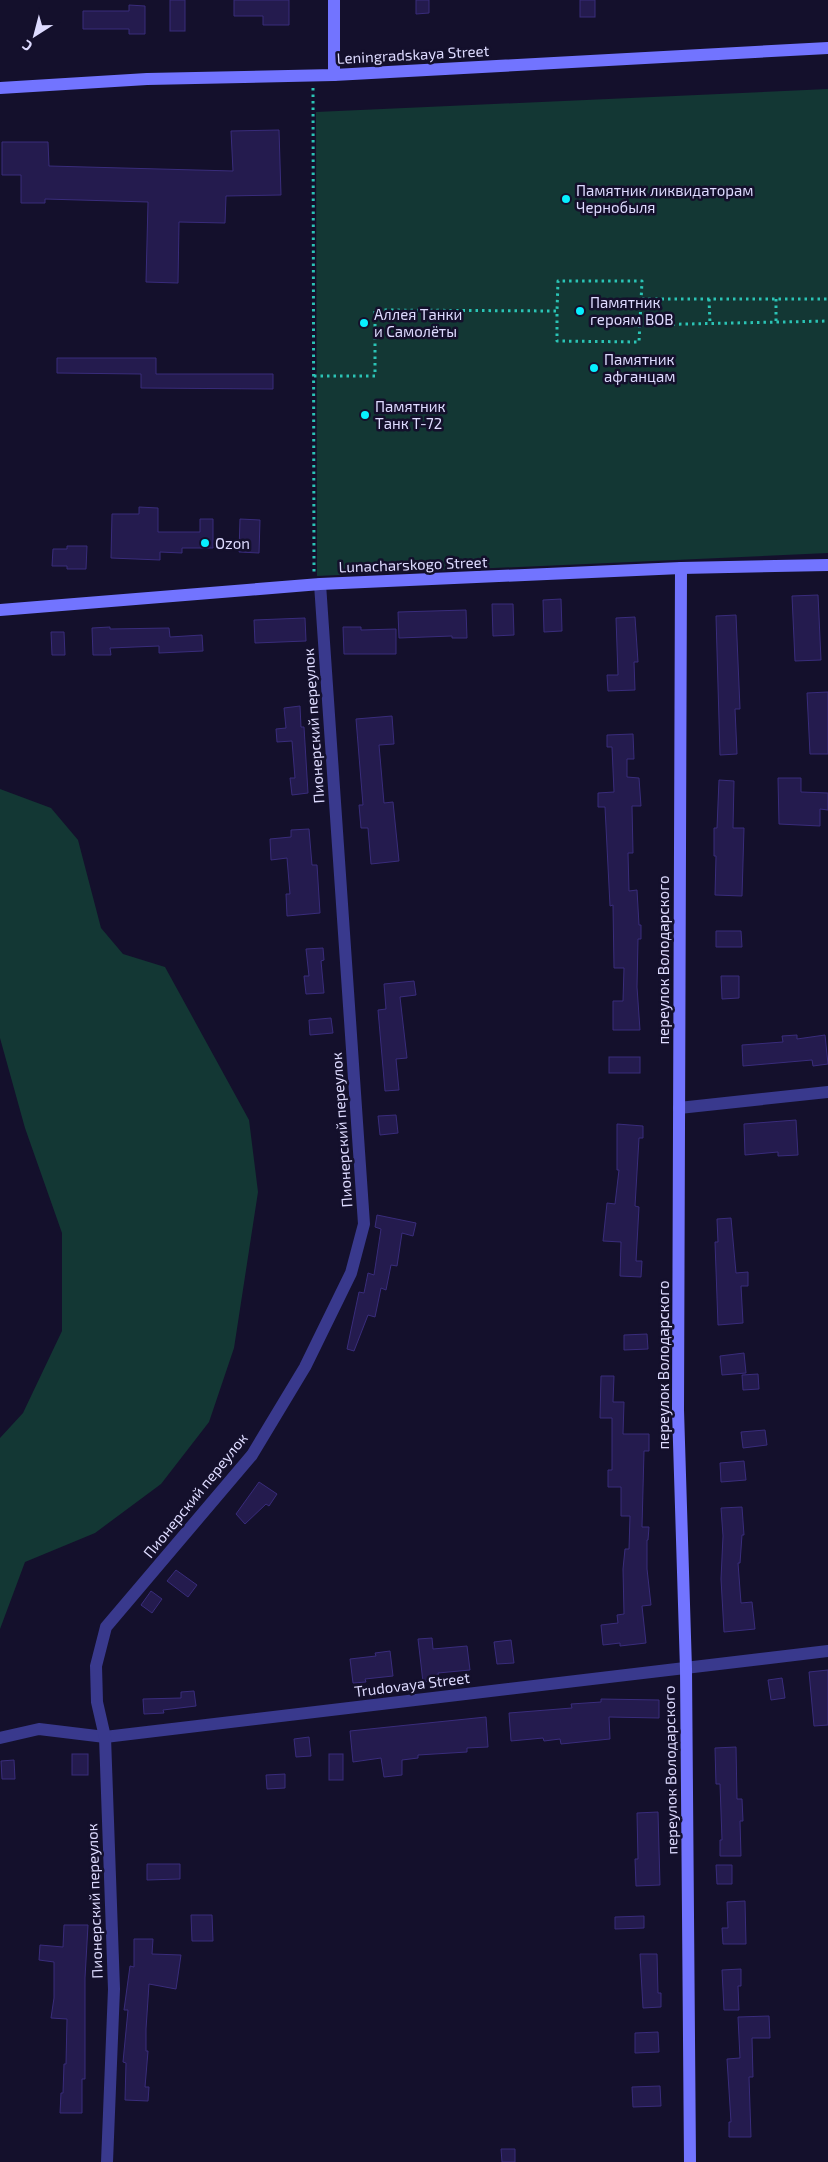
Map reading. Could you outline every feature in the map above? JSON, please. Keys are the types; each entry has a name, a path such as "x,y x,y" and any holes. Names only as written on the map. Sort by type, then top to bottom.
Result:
{"street":[{"path":"334,0 334,75"},
{"name":"Leningradskaya Street","path":"0,88 147,79 334,75 828,48"},
{"name":"Lunacharskogo Street","path":"0,610 317,584 681,568 828,565"},
{"name":"переулок Володарского","path":"681,568 678,1410 686,1669 690,2162"},
{"name":"Пионерский переулок","path":"107,2162 114,1989 105,1737 98,1702 96,1666 106,1627 252,1454 306,1367 351,1274 364,1224 317,584"},
{"path":"678,1108 828,1092"},
{"name":"Trudovaya Street","path":"0,1738 40,1729 105,1737 828,1651"}],"path":[{"path":"313,75 317,584"},
{"path":"558,281 642,281 639,342 557,341 557,311 558,281"},
{"path":"642,299 828,299"},
{"path":"709,299 710,324"},
{"path":"776,299 776,322"},
{"path":"314,376 375,376 375,310 557,311"},
{"path":"640,325 828,322"}],"green space":[{"path":"828,89 828,553 317,576 316,112"},
{"path":"0,789 51,808 78,840 101,928 123,954 165,967 249,1120 258,1192 234,1348 209,1422 161,1484 95,1533 25,1562 0,1629 0,1438 23,1413 62,1331 62,1233 25,1128 0,1038"}],"building":[{"path":"170,0 185,0 185,31 170,31"},
{"path":"234,0 289,0 289,25 263,25 263,16 234,16"},
{"path":"416,0 429,0 429,13 416,14"},
{"path":"580,0 595,0 595,17 580,17"},
{"path":"129,5 145,6 145,34 129,34 129,29 83,29 83,11 129,11"},
{"path":"279,130 281,195 226,196 225,223 179,222 178,283 146,282 148,202 45,199 45,203 21,203 21,175 2,175 2,142 48,142 49,166 233,171 231,131"},
{"path":"57,358 156,358 156,374 273,374 273,389 141,388 141,374 57,373"},
{"path":"139,507 158,508 158,532 200,532 200,519 213,519 213,548 182,548 182,553 160,552 160,560 111,558 112,514 139,514"},
{"path":"240,519 260,520 259,553 239,552"},
{"path":"67,546 87,546 86,569 67,569 67,566 52,566 53,549 67,549"},
{"path":"818,595 821,660 795,661 792,596"},
{"path":"561,599 562,631 544,632 543,600"},
{"path":"492,604 513,604 514,635 493,636"},
{"path":"466,610 467,638 452,638 452,636 399,638 398,612"},
{"path":"736,615 740,709 735,709 737,754 720,755 716,616"},
{"path":"635,617 638,662 634,662 635,690 608,691 607,675 618,675 616,618"},
{"path":"305,618 306,641 255,643 254,620"},
{"path":"110,627 110,629 169,628 170,637 202,635 203,651 159,653 159,646 110,648 111,655 93,655 92,628"},
{"path":"343,627 361,627 361,630 396,629 396,654 344,654"},
{"path":"51,632 64,632 65,655 52,655"},
{"path":"828,692 828,754 810,754 807,693"},
{"path":"300,706 301,727 304,727 308,793 292,795 290,778 295,778 292,741 277,742 276,729 286,728 284,708"},
{"path":"392,716 394,744 379,745 384,803 393,802 399,861 371,864 368,828 361,828 359,805 363,805 356,719"},
{"path":"633,734 634,759 627,759 627,777 639,778 641,806 632,806 633,853 628,853 629,891 637,890 639,925 641,925 641,939 638,939 637,987 640,1030 613,1030 613,1001 623,1001 624,968 614,968 613,905 610,906 605,807 598,807 598,793 614,792 612,747 607,747 607,735"},
{"path":"778,778 801,778 801,792 828,793 828,810 820,809 820,826 779,824"},
{"path":"719,780 734,781 733,828 744,828 742,896 715,895 716,856 714,856 714,828 717,828"},
{"path":"309,829 312,865 317,865 320,913 287,916 286,894 290,894 287,858 271,860 270,839 291,837 291,830"},
{"path":"716,931 741,931 742,947 716,947"},
{"path":"323,948 324,960 321,961 324,993 306,994 304,976 309,976 306,949"},
{"path":"721,976 739,976 739,998 722,999"},
{"path":"414,981 416,995 400,997 407,1058 396,1059 399,1090 385,1091 378,1010 386,1009 384,984"},
{"path":"331,1018 333,1033 310,1035 309,1020"},
{"path":"797,1035 797,1039 825,1035 828,1064 813,1066 812,1060 743,1066 742,1045 783,1042 782,1036"},
{"path":"609,1057 640,1057 640,1073 609,1073"},
{"path":"396,1115 398,1133 380,1135 378,1116"},
{"path":"796,1120 798,1155 778,1156 778,1152 745,1155 744,1124"},
{"path":"617,1124 643,1126 643,1138 639,1138 635,1206 639,1207 636,1261 642,1261 641,1277 620,1276 621,1242 603,1241 607,1203 615,1204 619,1170 617,1170"},
{"path":"377,1215 416,1223 413,1236 402,1233 397,1266 391,1265 386,1290 381,1288 375,1317 368,1315 354,1351 347,1349 359,1292 364,1293 368,1273 374,1275 381,1229 375,1227"},
{"path":"731,1218 736,1273 748,1272 748,1286 741,1286 743,1323 718,1325 715,1242 718,1242 717,1219"},
{"path":"647,1334 648,1349 624,1350 624,1335"},
{"path":"744,1353 746,1373 722,1375 720,1356"},
{"path":"758,1374 759,1389 743,1390 742,1375"},
{"path":"601,1376 614,1376 613,1402 624,1402 623,1434 649,1434 649,1451 644,1451 642,1527 649,1527 647,1569 651,1605 642,1606 646,1643 620,1646 620,1643 603,1645 601,1625 618,1623 617,1615 624,1614 623,1569 625,1549 629,1549 630,1516 621,1516 621,1487 608,1487 608,1470 612,1470 612,1418 600,1418"},
{"path":"765,1430 767,1445 743,1448 741,1432"},
{"path":"744,1461 746,1480 721,1482 720,1463"},
{"path":"259,1482 277,1494 269,1506 266,1504 245,1524 236,1514"},
{"path":"742,1507 744,1535 742,1535 740,1563 738,1563 741,1603 752,1602 755,1629 724,1632 721,1579 723,1536 721,1508"},
{"path":"176,1570 197,1585 188,1597 167,1581"},
{"path":"151,1591 162,1599 152,1613 141,1605"},
{"path":"432,1638 433,1649 467,1646 470,1670 438,1673 439,1680 423,1682 418,1639"},
{"path":"511,1640 514,1663 497,1664 494,1642"},
{"path":"390,1651 393,1676 365,1679 366,1682 353,1683 350,1659 376,1656 375,1653"},
{"path":"828,1670 828,1725 814,1726 809,1672"},
{"path":"782,1678 785,1698 771,1700 768,1680"},
{"path":"194,1691 196,1706 163,1710 164,1713 144,1714 143,1699 181,1698 181,1692"},
{"path":"601,1699 659,1700 659,1718 609,1717 610,1739 561,1744 560,1739 544,1741 543,1738 511,1741 509,1713 572,1708 571,1704 601,1702"},
{"path":"486,1717 488,1747 467,1748 467,1752 418,1755 418,1758 402,1760 402,1775 384,1777 381,1758 353,1762 350,1731"},
{"path":"309,1737 311,1756 296,1757 294,1739"},
{"path":"736,1747 737,1799 742,1799 743,1821 740,1821 741,1856 720,1856 720,1840 722,1840 720,1784 716,1784 715,1748"},
{"path":"72,1754 88,1754 88,1775 72,1775"},
{"path":"329,1754 343,1754 343,1780 329,1780"},
{"path":"14,1760 15,1779 2,1779 1,1761"},
{"path":"285,1774 285,1788 267,1789 266,1775"},
{"path":"658,1812 660,1885 636,1886 635,1859 638,1859 637,1813"},
{"path":"147,1864 180,1864 180,1879 147,1880"},
{"path":"716,1865 732,1865 732,1884 717,1884"},
{"path":"745,1901 746,1944 723,1944 722,1928 728,1928 727,1902"},
{"path":"191,1915 212,1915 213,1941 192,1941"},
{"path":"644,1916 644,1928 615,1929 615,1917"},
{"path":"64,1925 88,1925 85,1978 85,2079 82,2079 82,2113 60,2113 64,2064 66,2064 67,2019 51,2018 54,1998 54,1962 39,1960 40,1945 63,1947"},
{"path":"134,1939 153,1939 152,1954 181,1955 176,1989 149,1984 146,2029 146,2051 148,2051 145,2087 149,2087 148,2101 125,2100 126,2063 123,2062 128,2010 124,2010 130,1966 134,1967"},
{"path":"640,1954 657,1954 658,1993 661,1993 661,2007 643,2008"},
{"path":"741,1969 741,1986 738,1986 739,2010 724,2010 722,1970"},
{"path":"769,2016 770,2038 752,2038 753,2077 749,2077 751,2137 729,2137 729,2122 731,2122 727,2059 740,2058 738,2017"},
{"path":"658,2032 659,2052 635,2053 635,2033"},
{"path":"660,2086 661,2106 633,2107 632,2087"},
{"path":"501,2149 515,2149 515,2162 502,2162"}],"place":[{"name":"Памятник ликвидаторам Чернобыля","path":"566,199"},
{"name":"Памятник героям ВОВ","path":"580,311"},
{"name":"Аллея Танки и Самолёты","path":"364,323"},
{"name":"Памятник афганцам","path":"594,368"},
{"name":"Памятник Танк Т-72","path":"365,415"},
{"name":"Ozon","path":"205,543"}]}
